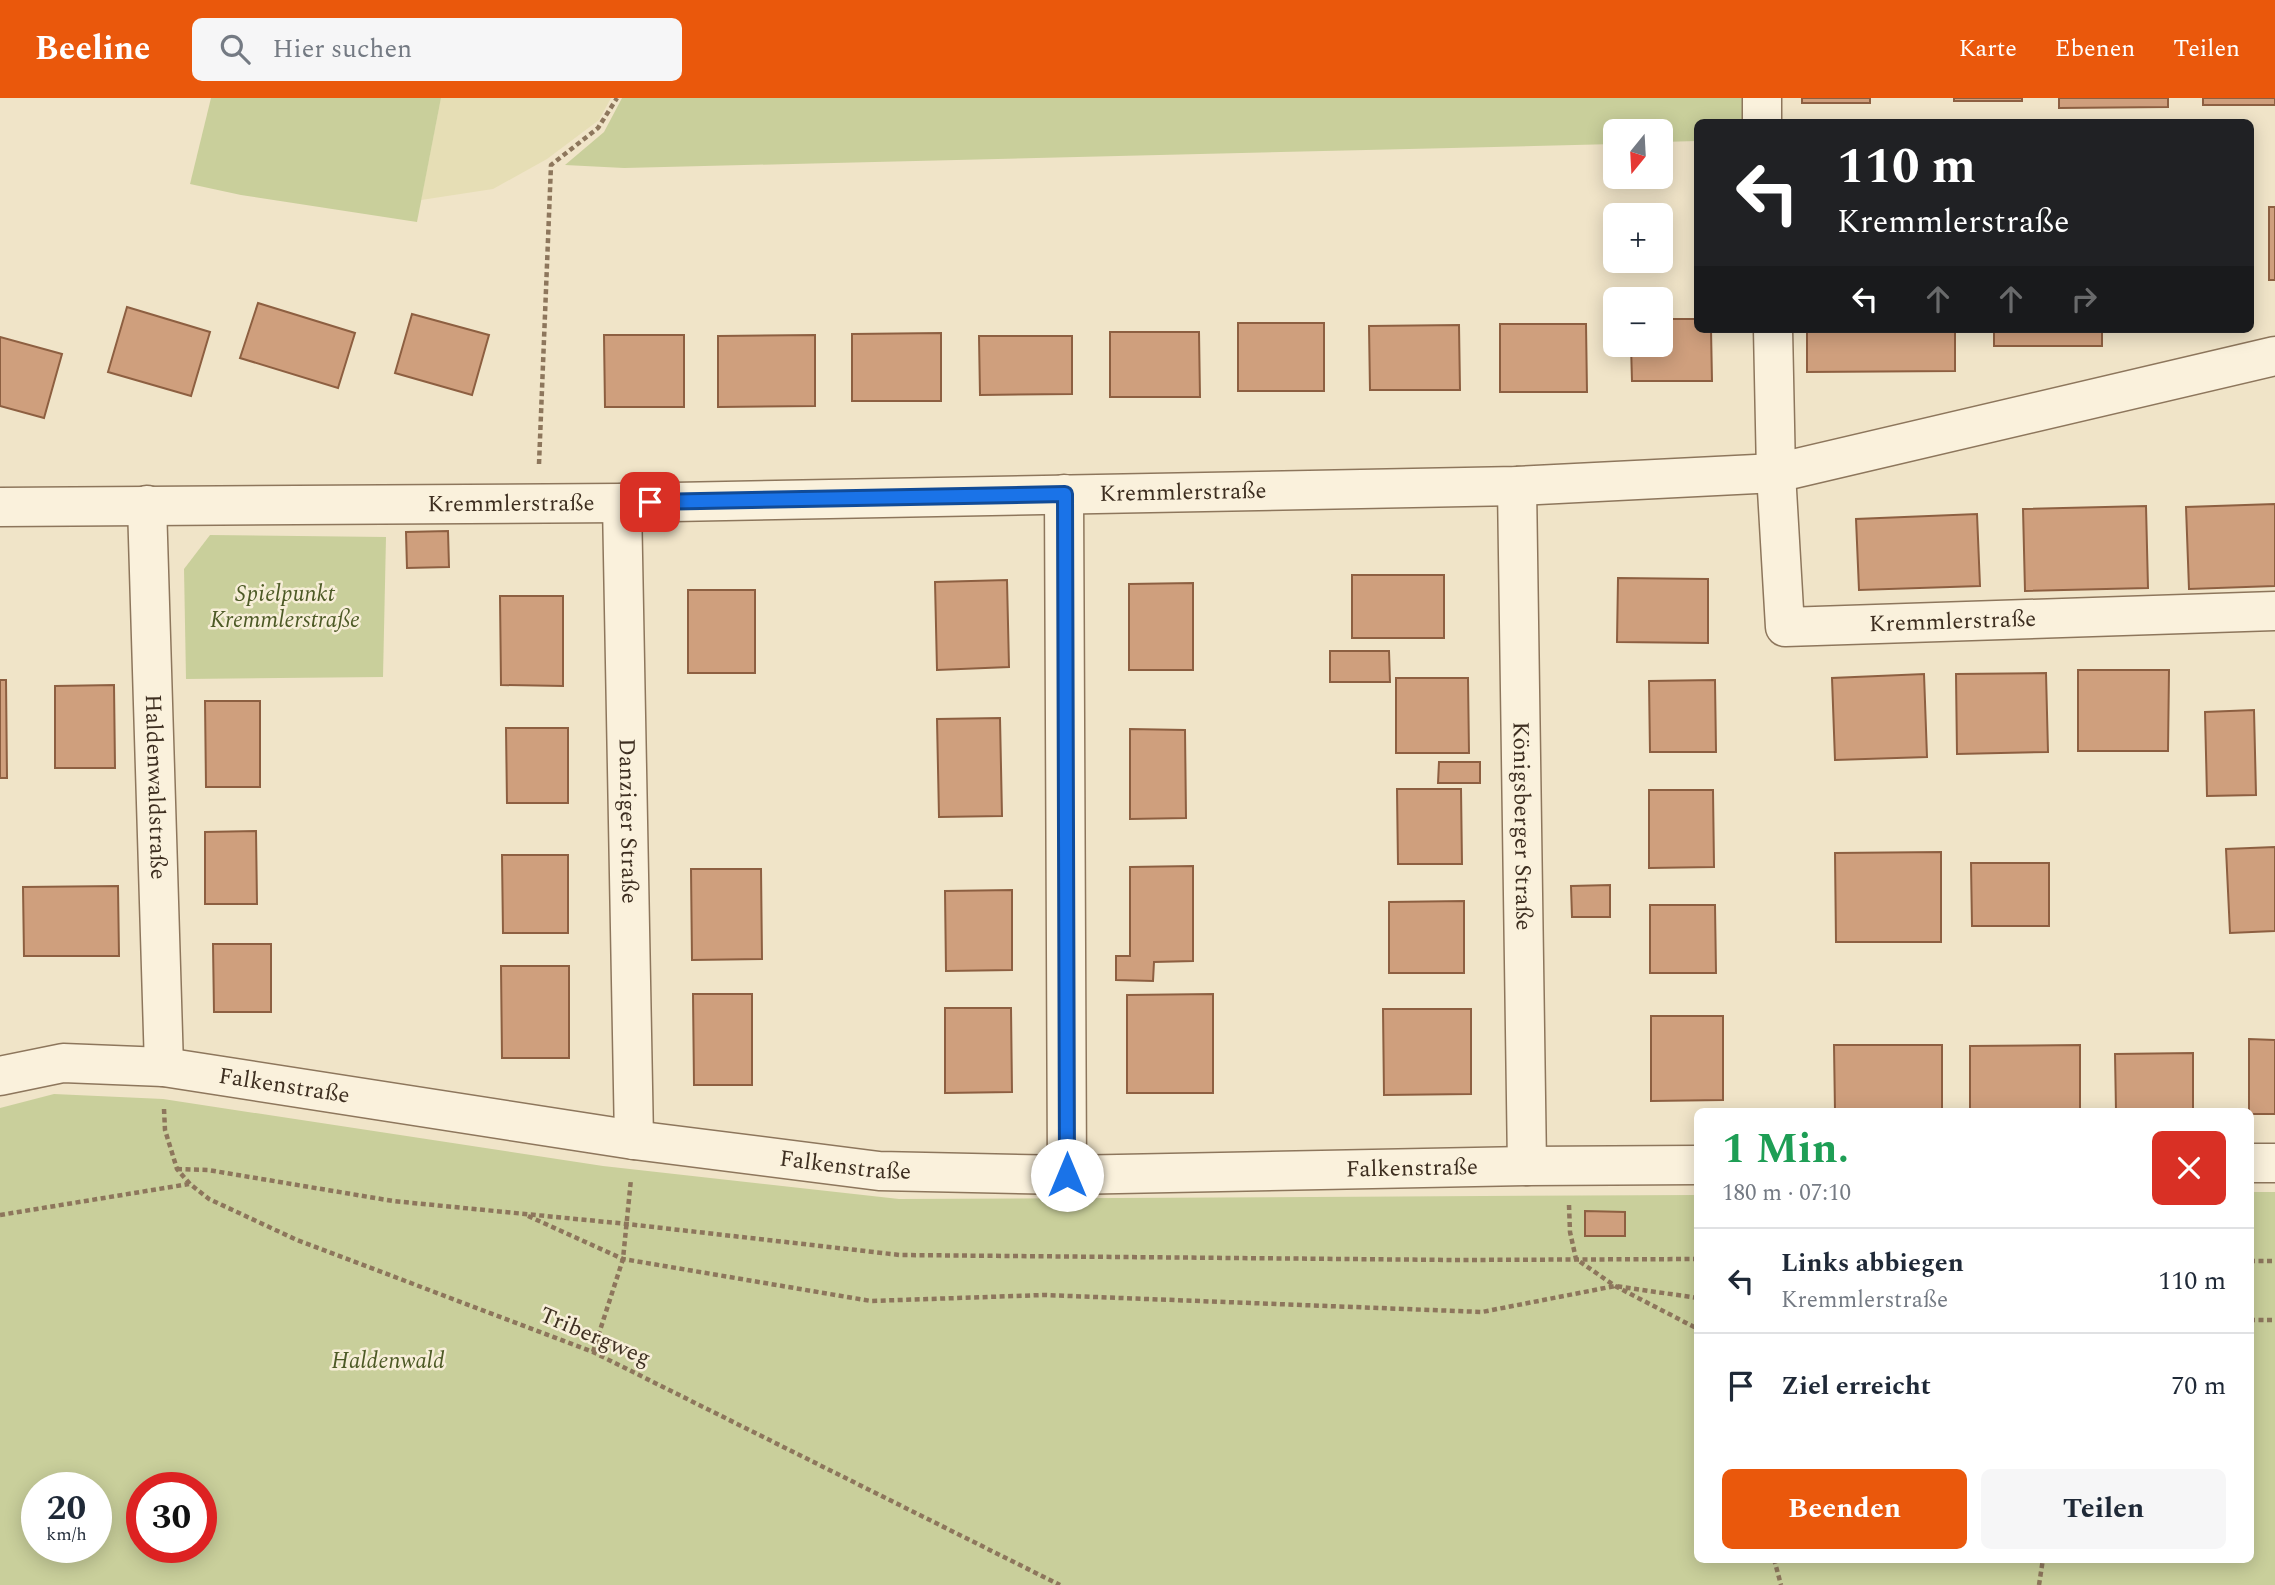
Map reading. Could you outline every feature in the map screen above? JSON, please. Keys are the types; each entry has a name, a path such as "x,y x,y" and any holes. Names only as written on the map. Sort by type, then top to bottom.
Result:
{"street":[{"path":"1762,98 1762,119"},
{"path":"1773,333 1776,473"},
{"name":"Kremmlerstraße","path":"0,507 622,502 1517,486 1776,473 2275,356"},
{"name":"Kremmlerstraße","path":"1776,473 1785,628 2275,611"},
{"name":"Königsberger Straße","path":"1517,486 1527,1166"},
{"path":"1065,494 1067,1175"},
{"name":"Danziger Straße","path":"622,502 634,1140"},
{"name":"Haldenwaldstraße","path":"147,505 164,1083"},
{"name":"Falkenstraße","path":"0,1076 63,1063 164,1083 879,1171 1067,1175 1694,1165"},
{"path":"2254,1163 2275,1164"}],"path":[{"path":"538,503 551,165 598,128 617,98"},
{"name":"Tribergweg","path":"164,1083 165,1130 177,1169 209,1199 234,1213 298,1240 593,1352 1060,1585"},
{"path":"593,1352 623,1259 634,1140"},
{"path":"1567,1166 1570,1232 1576,1259 1615,1286 1694,1327"},
{"path":"177,1169 208,1170 393,1201 900,1255 1694,1259"},
{"path":"0,1215 190,1184"},
{"path":"524,1214 623,1259 871,1301 1044,1294 1482,1312 1615,1286 1694,1296"},
{"path":"2254,1261 2275,1261"},
{"path":"2254,1320 2275,1320"},
{"path":"1775,1563 1781,1585"},
{"path":"2039,1585 2042,1563"}],"shaded area":[{"path":"441,98 611,98 599,120 547,159 493,189 421,200"}],"green space":[{"path":"211,98 441,98 417,222 241,195 190,184"},
{"path":"622,98 1743,98 1744,119 1694,119 1694,141 1673,142 1673,119 1603,119 1603,144 624,168 565,165 604,132"},
{"name":"Spielpunkt Kremmlerstraße","path":"210,535 386,537 383,677 186,679 184,569"},
{"name":"Haldenwald","path":"54,1094 163,1099 603,1166 899,1199 1694,1195 1694,1563 2254,1563 2254,1192 2275,1192 2275,1585 0,1585 0,1108"}],"building":[{"path":"1802,98 1870,98 1870,103 1802,103"},
{"path":"1954,98 2022,98 2022,101 1954,101"},
{"path":"2059,98 2168,98 2168,107 2059,108"},
{"path":"2203,98 2275,98 2275,105 2203,105"},
{"path":"2269,207 2275,207 2275,280 2269,280"},
{"path":"258,303 355,333 338,388 240,358"},
{"path":"127,307 210,332 191,396 108,372"},
{"path":"412,314 489,335 472,395 395,373"},
{"path":"1673,319 1694,319 1694,333 1711,333 1712,381 1632,381 1631,357 1673,357"},
{"path":"1238,323 1324,323 1324,391 1238,391"},
{"path":"1500,324 1586,324 1587,392 1500,392"},
{"path":"1459,325 1460,390 1370,390 1369,326"},
{"path":"1110,332 1199,332 1200,397 1110,397"},
{"path":"941,333 941,401 852,401 852,334"},
{"path":"1807,333 1955,333 1955,371 1807,372"},
{"path":"1994,333 2102,333 2102,346 1994,346"},
{"path":"604,335 684,335 684,407 605,407"},
{"path":"815,335 815,406 718,407 718,336"},
{"path":"979,336 1072,336 1072,394 980,395"},
{"path":"0,337 62,354 44,418 0,406"},
{"path":"2275,504 2275,586 2189,589 2186,507"},
{"path":"2146,506 2148,588 2025,591 2023,509"},
{"path":"1977,514 1980,586 1859,590 1856,519"},
{"path":"448,531 449,567 407,568 406,532"},
{"path":"1352,575 1444,575 1444,638 1352,638"},
{"path":"1618,578 1708,579 1708,643 1617,642"},
{"path":"1007,580 1009,667 937,670 935,582"},
{"path":"1193,583 1193,670 1129,670 1129,584"},
{"path":"688,590 755,590 755,673 688,673"},
{"path":"500,596 563,596 563,686 501,685"},
{"path":"1330,651 1389,651 1390,682 1330,682"},
{"path":"2078,670 2169,670 2168,751 2078,751"},
{"path":"2046,673 2048,752 1957,754 1956,674"},
{"path":"1924,674 1927,757 1835,760 1832,678"},
{"path":"1396,678 1468,678 1469,753 1396,753"},
{"path":"0,680 6,680 7,778 0,778"},
{"path":"1715,680 1716,752 1650,752 1649,681"},
{"path":"114,685 115,768 55,768 55,686"},
{"path":"205,701 260,701 260,787 206,787"},
{"path":"2254,710 2256,795 2207,796 2205,712"},
{"path":"1000,718 1002,816 939,817 937,719"},
{"path":"506,728 568,728 568,803 507,803"},
{"path":"1130,729 1185,730 1186,818 1130,819"},
{"path":"1439,762 1480,762 1480,783 1438,783"},
{"path":"1397,789 1461,789 1462,864 1398,864"},
{"path":"1649,790 1713,790 1714,867 1649,868"},
{"path":"256,831 257,904 205,904 205,832"},
{"path":"2275,847 2275,931 2230,933 2226,849"},
{"path":"1941,852 1941,942 1836,942 1835,853"},
{"path":"502,855 568,855 568,933 503,933"},
{"path":"1971,863 2049,863 2049,926 1972,926"},
{"path":"1193,866 1193,961 1154,962 1153,981 1116,980 1116,956 1130,956 1130,867"},
{"path":"691,869 761,869 762,959 692,960"},
{"path":"1610,885 1610,917 1572,917 1571,886"},
{"path":"118,886 119,956 24,956 23,887"},
{"path":"1012,890 1012,970 946,971 945,891"},
{"path":"1464,901 1464,973 1389,973 1389,902"},
{"path":"1650,905 1715,905 1716,973 1650,973"},
{"path":"213,944 271,944 271,1012 214,1012"},
{"path":"501,966 569,966 569,1058 502,1058"},
{"path":"693,994 752,994 752,1085 694,1085"},
{"path":"1213,994 1213,1093 1127,1093 1127,995"},
{"path":"945,1008 1011,1008 1012,1092 945,1093"},
{"path":"1383,1009 1471,1009 1471,1094 1384,1095"},
{"path":"1651,1016 1723,1016 1723,1100 1651,1101"},
{"path":"2249,1039 2275,1040 2275,1114 2254,1114 2254,1108 2249,1108"},
{"path":"1834,1045 1942,1045 1942,1108 1835,1108"},
{"path":"2080,1045 2080,1108 1970,1108 1970,1046"},
{"path":"2193,1053 2193,1108 2116,1108 2115,1054"},
{"path":"1585,1211 1625,1212 1625,1236 1585,1236"}],"route":[{"path":"650,502 1065,494 1067,1175"}]}
